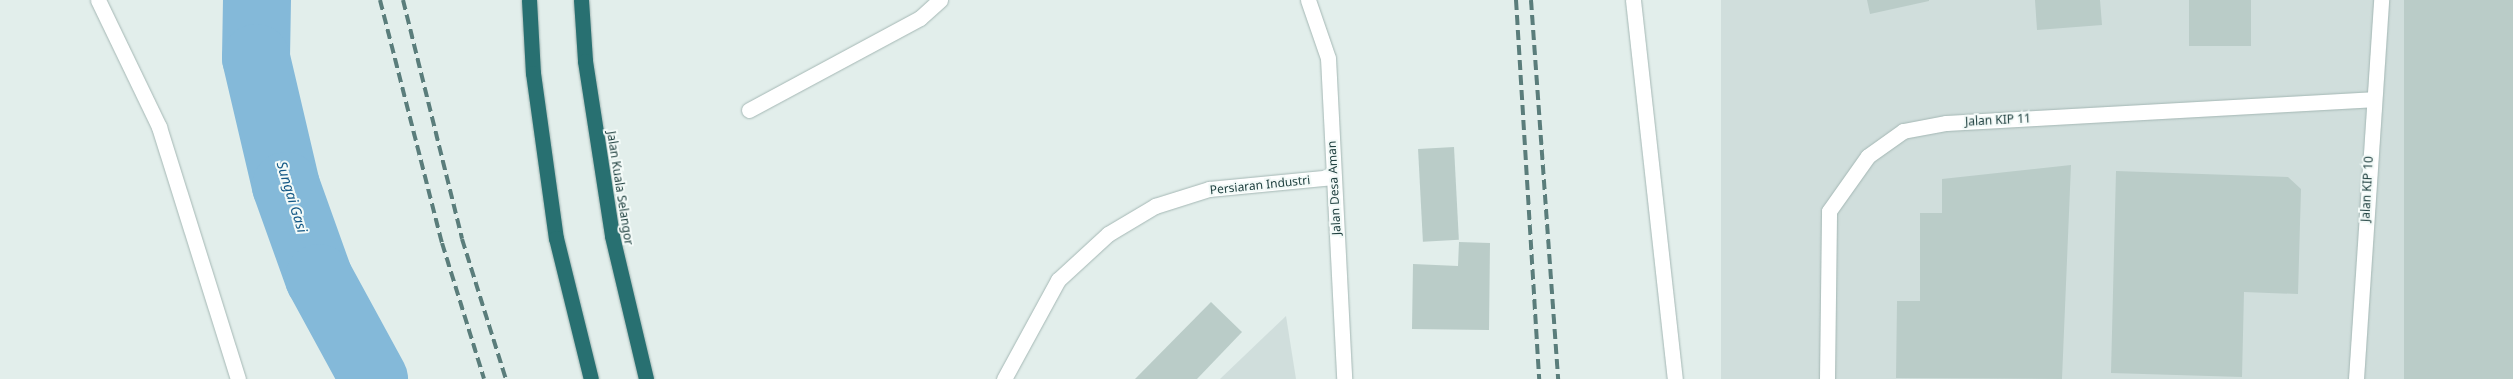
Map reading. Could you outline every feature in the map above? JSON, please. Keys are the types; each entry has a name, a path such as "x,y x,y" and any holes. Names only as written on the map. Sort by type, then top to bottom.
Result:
{"highway":[{"path":"529,0 533,73 556,238 591,379"},
{"name":"Jalan Kuala Selangor","path":"581,0 585,61 612,236 646,379"}],"street":[{"path":"98,0 159,127 238,379"},
{"path":"749,110 920,18 940,0"},
{"name":"Jalan Desa Aman","path":"1308,0 1328,58 1344,379"},
{"path":"1633,0 1674,379"},
{"name":"Jalan KIP 10","path":"2356,379 2372,100 2381,0"},
{"name":"Jalan KIP 11","path":"1827,379 1829,211 1868,156 1903,131 1946,123 2372,100"},
{"name":"Persiaran Industri","path":"1004,379 1058,280 1108,234 1155,206 1209,189 1333,177"}],"shaded area":[{"path":"1721,0 2513,0 2513,379 1721,379"},
{"path":"1286,316 1296,379 1220,379"}],"building":[{"path":"1867,0 1929,0 1929,1 1870,14"},
{"path":"2035,0 2100,0 2102,25 2037,30"},
{"path":"2189,0 2251,0 2251,46 2189,46"},
{"path":"2404,0 2513,0 2513,379 2404,379"},
{"path":"1454,147 1459,240 1423,242 1418,149"},
{"path":"2071,165 2062,379 1896,378 1897,301 1920,301 1920,213 1942,213 1942,179"},
{"path":"2116,171 2288,177 2301,189 2298,294 2244,292 2242,377 2111,373"},
{"path":"1459,242 1490,243 1489,330 1412,329 1413,264 1458,266"},
{"path":"1211,302 1242,332 1197,379 1135,379"}],"waterway":[{"name":"Sungai Gasi","path":"257,0 256,58 286,186 319,278 374,379"}],"railway":[{"path":"380,0 442,243 484,379"},
{"path":"403,0 462,239 506,379"},
{"path":"1516,0 1539,379"},
{"path":"1531,0 1558,379"}]}
